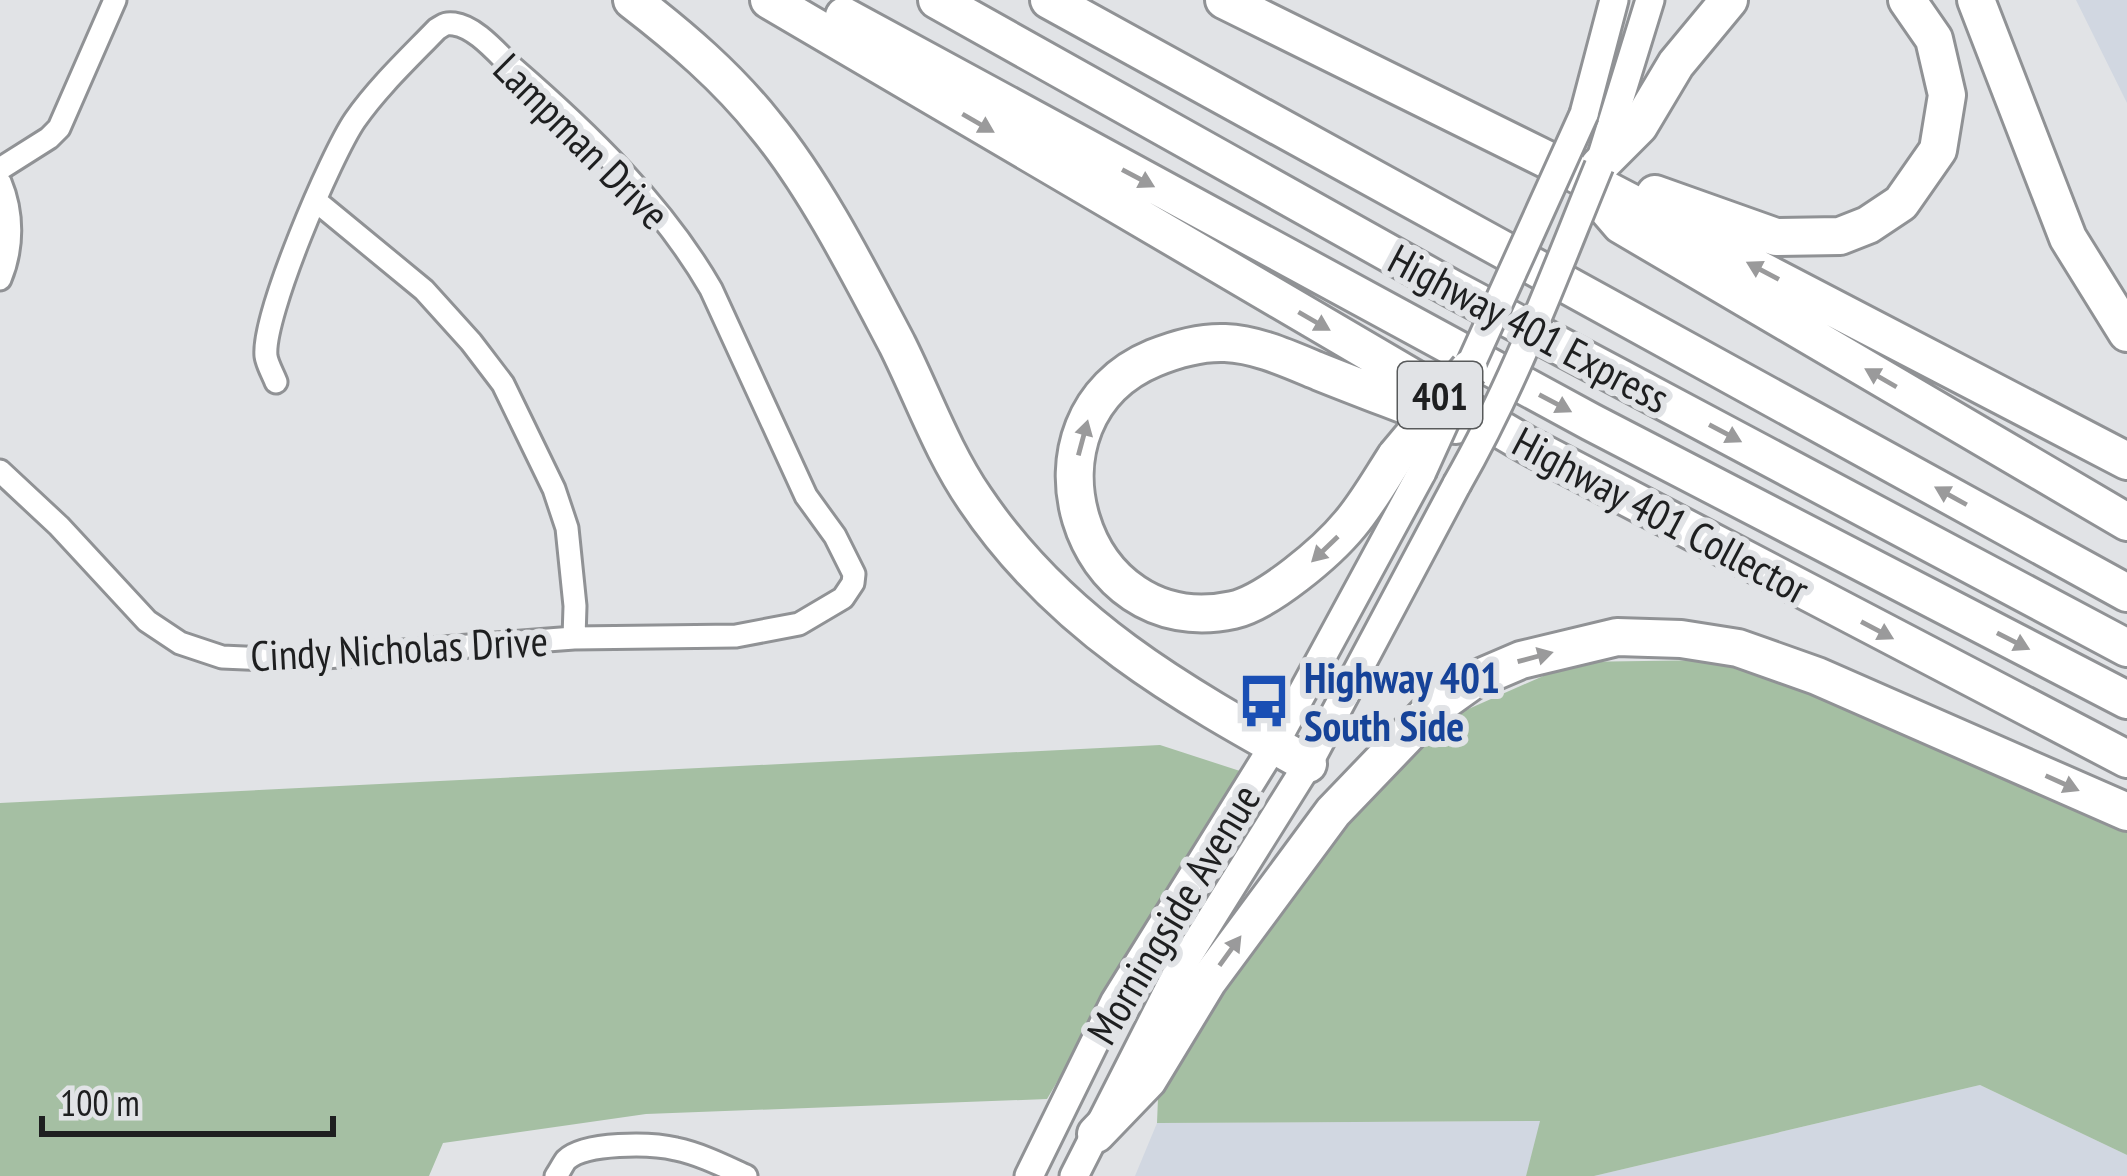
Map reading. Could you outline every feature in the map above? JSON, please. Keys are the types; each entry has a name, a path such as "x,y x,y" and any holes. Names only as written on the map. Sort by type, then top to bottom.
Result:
{"highway":[{"path":"632,0 718,73 766,126 802,176 898,347 933,425 974,498 1016,552 1057,598 1108,641 1192,700 1308,764"},
{"name":"Highway 401 Collector","path":"769,0 1527,445 2127,759"},
{"path":"814,0 1591,422 2127,700"},
{"name":"Highway 401 Express","path":"937,0 1451,288 2127,647"},
{"name":"Highway 401 Express","path":"1048,0 2127,593"},
{"path":"1224,0 1606,149 2127,461"},
{"path":"1606,149 1729,0"},
{"path":"1606,149 1641,189 1776,237 1840,236 1868,225 1901,203 1938,150 1948,95 1934,39 1907,0"},
{"path":"1976,0 2068,238 2127,333"},
{"path":"1606,149 1622,224 2127,522"},
{"path":"1469,369 1409,464 1351,524 1307,566 1236,609 1200,613 1162,607 1127,589 1097,558 1079,517 1074,486 1082,432 1096,403 1131,368 1179,348 1226,343 1278,356 1492,439 1527,445"},
{"path":"1096,1134 1148,1080 1208,981 1333,812 1430,711 1472,681 1521,660 1617,637 1682,639 1738,649 1817,676 2127,812"}],"main road":[{"path":"1469,369 1584,114 1614,0"},
{"name":"Morningside Avenue","path":"1074,1176 1176,975 1308,764 1483,440 1606,149 1650,0"},
{"name":"Morningside Avenue","path":"1029,1176 1115,1001 1274,745 1409,464"}],"street":[{"path":"0,169 59,128 115,0"},
{"name":"Lampman Drive","path":"276,382 266,356 270,322 345,138 357,118 436,29 447,23 458,25 588,135 689,253 711,290 806,496 842,549 854,574 853,583"},
{"path":"0,182 7,198 10,233 0,279"},
{"path":"316,201 424,290 503,384 554,489 567,528 574,638"},
{"name":"Cindy Nicholas Drive","path":"0,471 147,621 180,643 222,657 286,660 574,638 736,636 799,624 843,598 853,583"},
{"path":"556,1176 577,1153 628,1146 678,1149 746,1176"}],"shaded area":[{"path":"2076,0 2127,0 2127,103"},
{"path":"1980,1085 2127,1155 2127,1176 1594,1176"},
{"path":"1541,1121 1526,1176 1135,1176 1157,1123"}],"green space":[{"path":"1713,660 1808,689 2127,828 2127,1155 1980,1085 1594,1176 1526,1176 1540,1121 1157,1123 1159,1073 1218,986 1356,813 1448,718 1575,662"},
{"path":"1160,745 1240,771 1047,1099 646,1114 443,1143 429,1176 0,1176 0,803"}],"place":[{"name":"Highway 401 South Side","path":"1264,701"}]}
